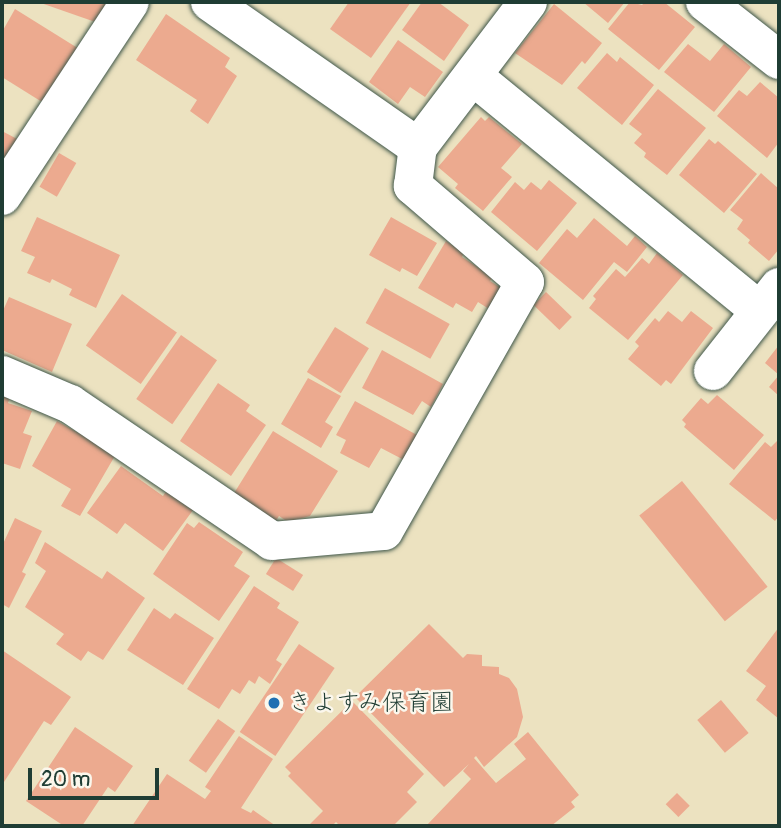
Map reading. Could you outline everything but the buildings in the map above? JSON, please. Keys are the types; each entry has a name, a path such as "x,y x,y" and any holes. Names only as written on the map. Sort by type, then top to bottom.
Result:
{"street":[{"path":"2,196 130,2"},
{"path":"210,2 418,147"},
{"path":"2,375 70,404 272,541 384,531 524,282 412,186 418,147 528,2"},
{"path":"705,2 779,60"},
{"path":"473,76 769,299 713,371"}],"place":[{"name":"きよすみ保育園","path":"274,703"}]}
